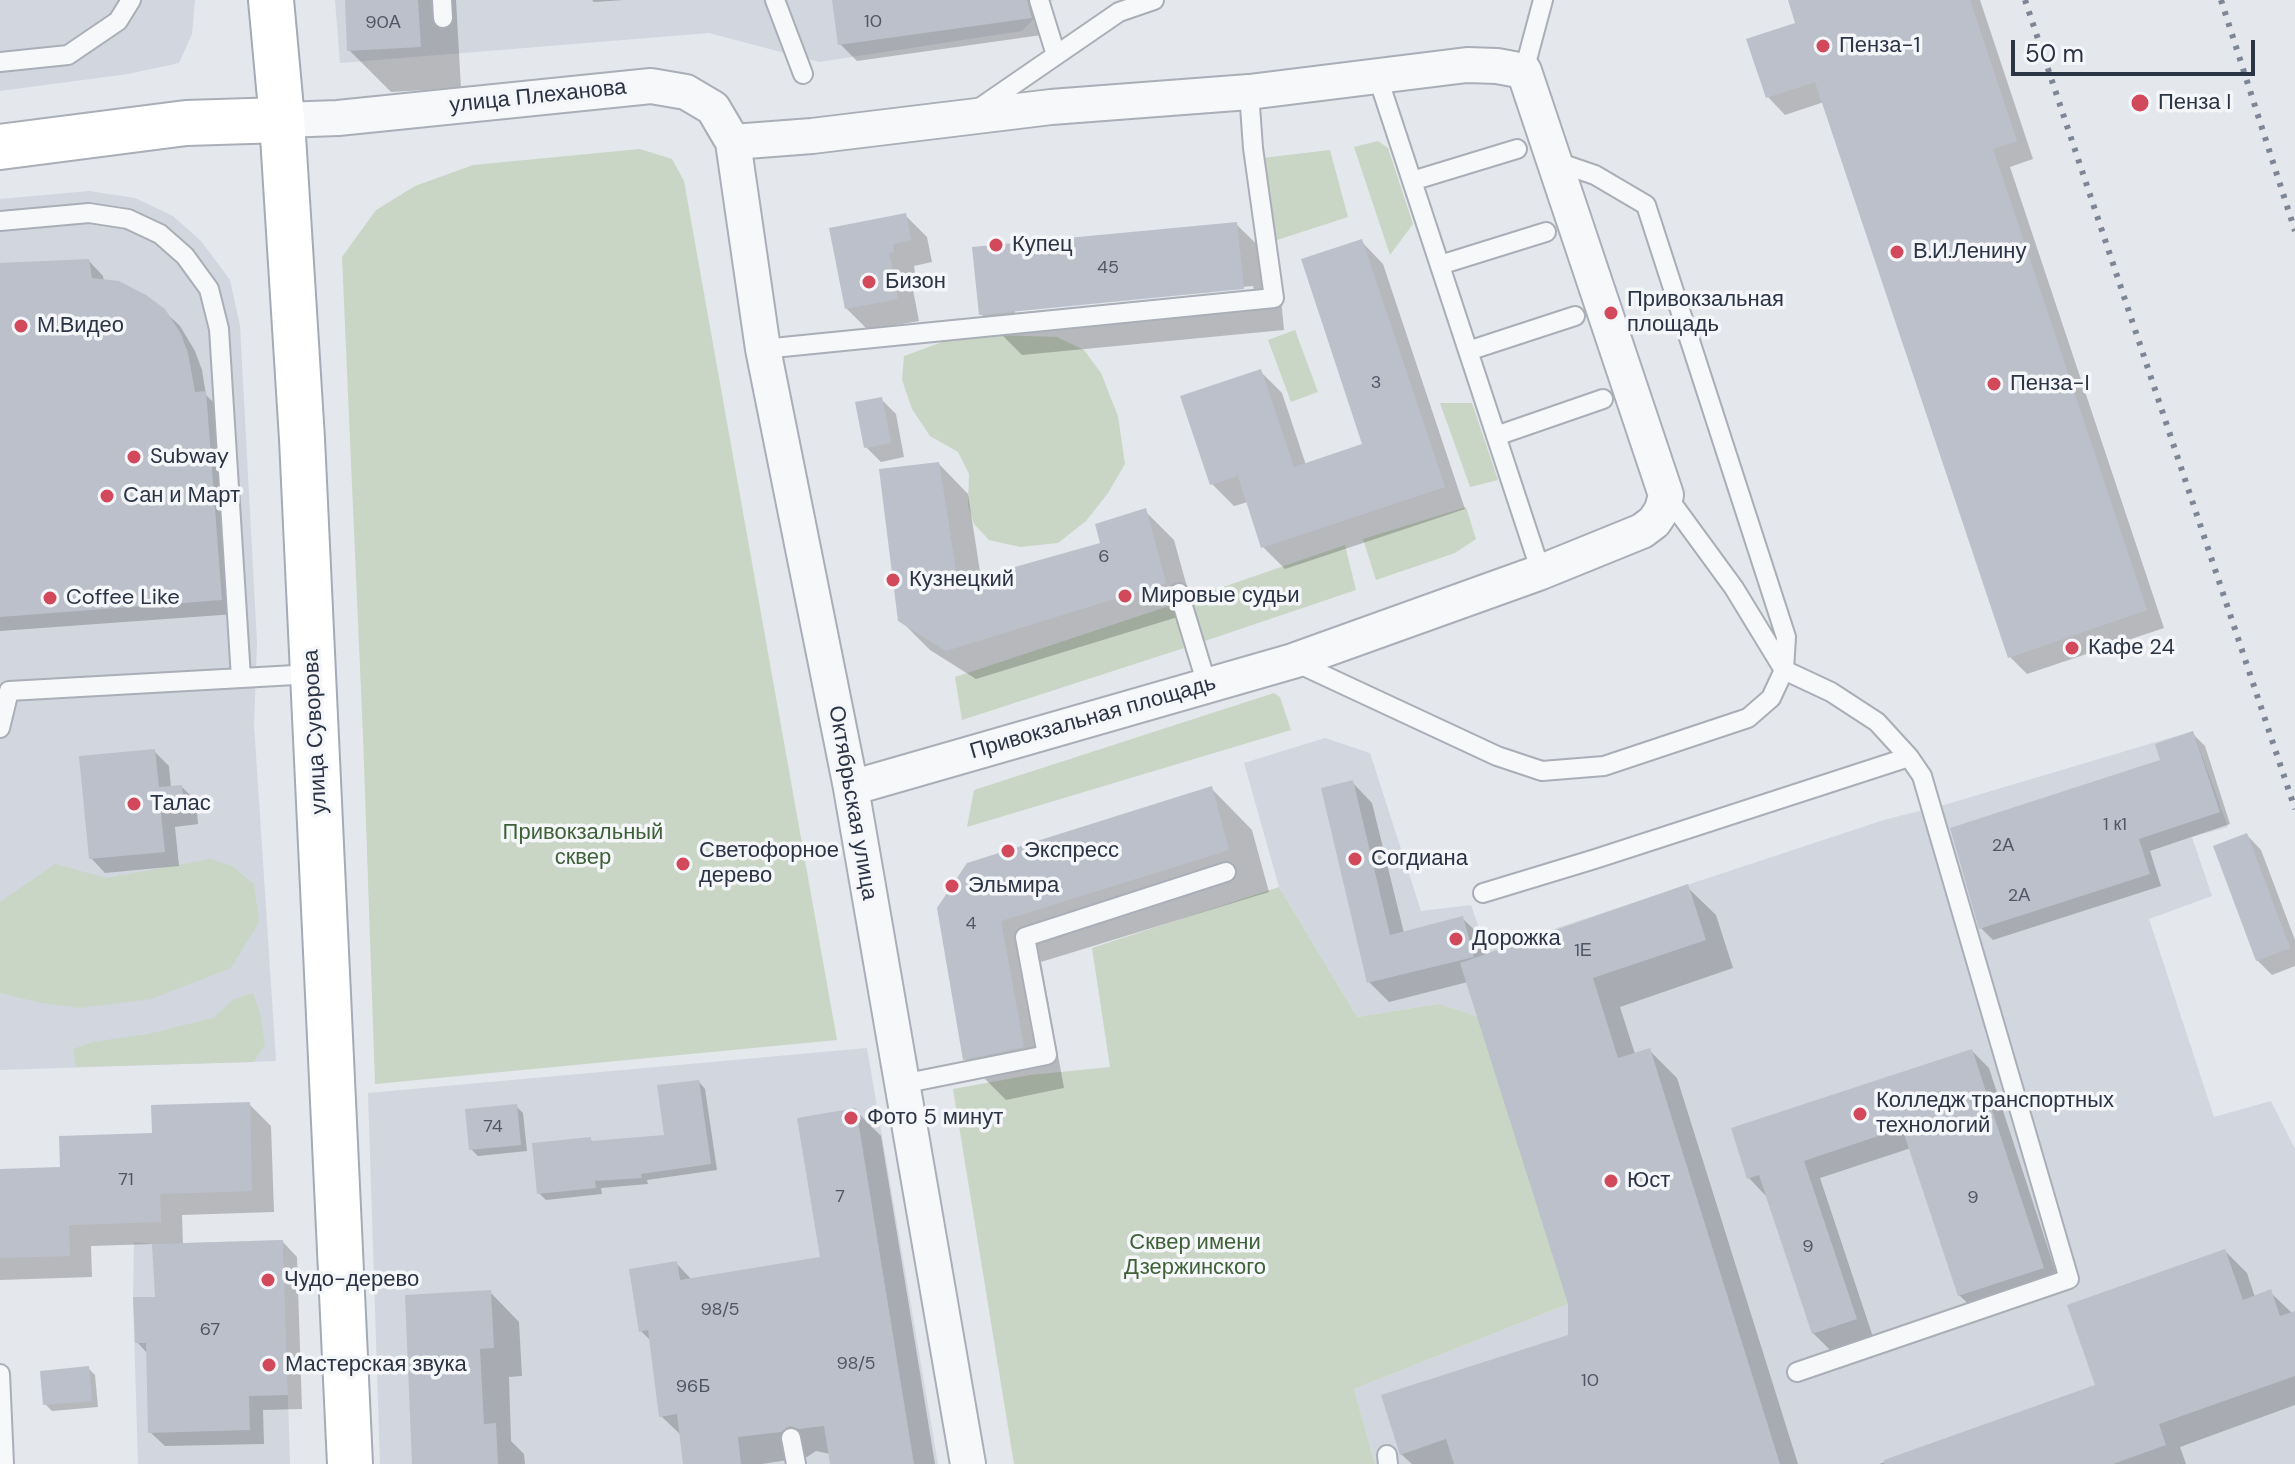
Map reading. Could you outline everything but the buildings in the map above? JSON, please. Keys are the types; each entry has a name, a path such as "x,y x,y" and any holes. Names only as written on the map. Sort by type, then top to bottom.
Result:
{"main road":[{"name":"улица Суворова","path":"271,0 282,120 300,409 350,1464"},
{"name":"улица Плеханова","path":"0,147 186,123 282,120"}],"street":[{"path":"733,142 812,136 1051,107 1249,92 1467,65 1524,71 1666,495"},
{"name":"улица Плеханова","path":"282,120 338,118 651,86 686,92 713,108 733,142"},
{"name":"Октябрьская улица","path":"733,142 763,349 851,788 968,1464"},
{"name":"Привокзальная площадь","path":"851,788 1293,661 1541,572 1642,531 1654,522 1662,510 1666,495"}],"lane":[{"path":"0,62 68,55 118,21 131,0"},
{"path":"775,0 803,74"},
{"path":"1039,0 1056,55"},
{"path":"966,117 1119,12 1154,0"},
{"path":"1524,71 1543,0"},
{"path":"1378,78 1541,572"},
{"path":"763,349 1274,298 1253,148 1249,92"},
{"path":"1412,181 1517,149"},
{"path":"1293,661 1497,756 1542,771 1604,766 1748,718 1771,698 1784,670 1786,637 1646,205 1595,175 1554,161"},
{"path":"0,221 89,213 128,219 160,234 185,256 209,289 219,329 241,678"},
{"path":"1440,265 1546,232"},
{"path":"1468,351 1575,316"},
{"path":"1496,436 1603,399"},
{"path":"1666,495 1734,588 1784,670 1831,692 1877,722 1922,776 2069,1279 1797,1372"},
{"path":"1179,593 1207,685"},
{"path":"0,728 9,691 313,674"},
{"path":"1483,893 1909,757"},
{"path":"902,1084 1047,1055 1025,937 1226,872"},
{"path":"0,1374 4,1464"},
{"path":"791,1438 796,1464"}],"shaded area":[{"path":"0,0 195,0 192,34 179,63 128,74 0,91"},
{"path":"335,0 1055,0 1022,31 819,62 709,33 340,63"},
{"path":"89,191 135,198 173,216 201,241 230,280 240,326 257,643 254,724 276,1061 0,1070 0,199"},
{"path":"2193,731 2228,827 2192,837 2212,896 2149,919 2214,1117 2271,1101 2295,1149 2295,1464 1375,1464 1354,1389 1568,1304 1438,1004 1357,1017 1279,887 1244,763 1325,738 1370,753 1421,911 1471,905 1487,951 1887,819"},
{"path":"867,1048 938,1464 380,1464 368,1093"},
{"path":"283,1240 290,1464 138,1464 134,1242"}],"green space":[{"path":"1378,141 1388,148 1413,224 1390,255 1354,147"},
{"name":"Привокзальный сквер","path":"640,149 672,159 684,181 837,1040 375,1084 342,257 376,210 415,186 473,165"},
{"path":"1330,150 1348,217 1274,241 1262,158"},
{"path":"1295,330 1318,392 1291,402 1268,340"},
{"path":"964,334 1057,337 1084,350 1101,373 1118,416 1125,464 1086,521 1058,543 1020,547 989,540 974,524 968,505 969,474 958,452 930,436 912,409 902,380 904,356"},
{"path":"1440,403 1472,403 1498,480 1470,487"},
{"path":"1466,507 1476,539 1455,553 1376,580 1363,539"},
{"path":"1345,545 1356,590 1202,642 1191,598"},
{"path":"1172,605 1184,648 962,720 955,677"},
{"path":"1274,693 1280,697 1291,730 967,827 974,790"},
{"path":"211,859 232,866 254,884 259,922 231,968 151,999 80,1008 0,993 0,902 55,864 106,878"},
{"name":"Сквер имени Дзержинского","path":"1279,887 1357,1017 1438,1004 1479,1017 1568,1304 1354,1389 1375,1464 1014,1464 953,1089 1030,1075 1110,1067 1092,948"},
{"path":"253,993 265,1044 254,1062 76,1067 73,1049 93,1042 148,1034 213,1018 234,999"}],"railway":[{"path":"2025,0 2295,809"},
{"path":"2221,0 2295,231"}],"place":[{"name":"Пенза-1","path":"1823,46"},
{"name":"Пенза I","path":"2140,103"},
{"name":"Купец","path":"996,245"},
{"name":"В.И.Ленину","path":"1897,252"},
{"name":"Бизон","path":"869,282"},
{"name":"Привокзальная площадь","path":"1611,313"},
{"name":"М.Видео","path":"21,326"},
{"name":"Пенза-I","path":"1994,384"},
{"name":"Subway","path":"134,457"},
{"name":"Сан и Март","path":"107,496"},
{"name":"Кузнецкий","path":"893,580"},
{"name":"Мировые судьи","path":"1125,596"},
{"name":"Coffee Like","path":"50,598"},
{"name":"Кафе 24","path":"2072,648"},
{"name":"Талас","path":"134,804"},
{"name":"Экспресс","path":"1008,851"},
{"name":"Согдиана","path":"1355,859"},
{"name":"Светофорное дерево","path":"683,864"},
{"name":"Эльмира","path":"952,886"},
{"name":"Дорожка","path":"1456,939"},
{"name":"Колледж транспортных технологий","path":"1860,1114"},
{"name":"Фото 5 минут","path":"851,1118"},
{"name":"Юст","path":"1611,1181"},
{"name":"Чудо-дерево","path":"268,1280"},
{"name":"Мастерская звука","path":"269,1365"}]}
